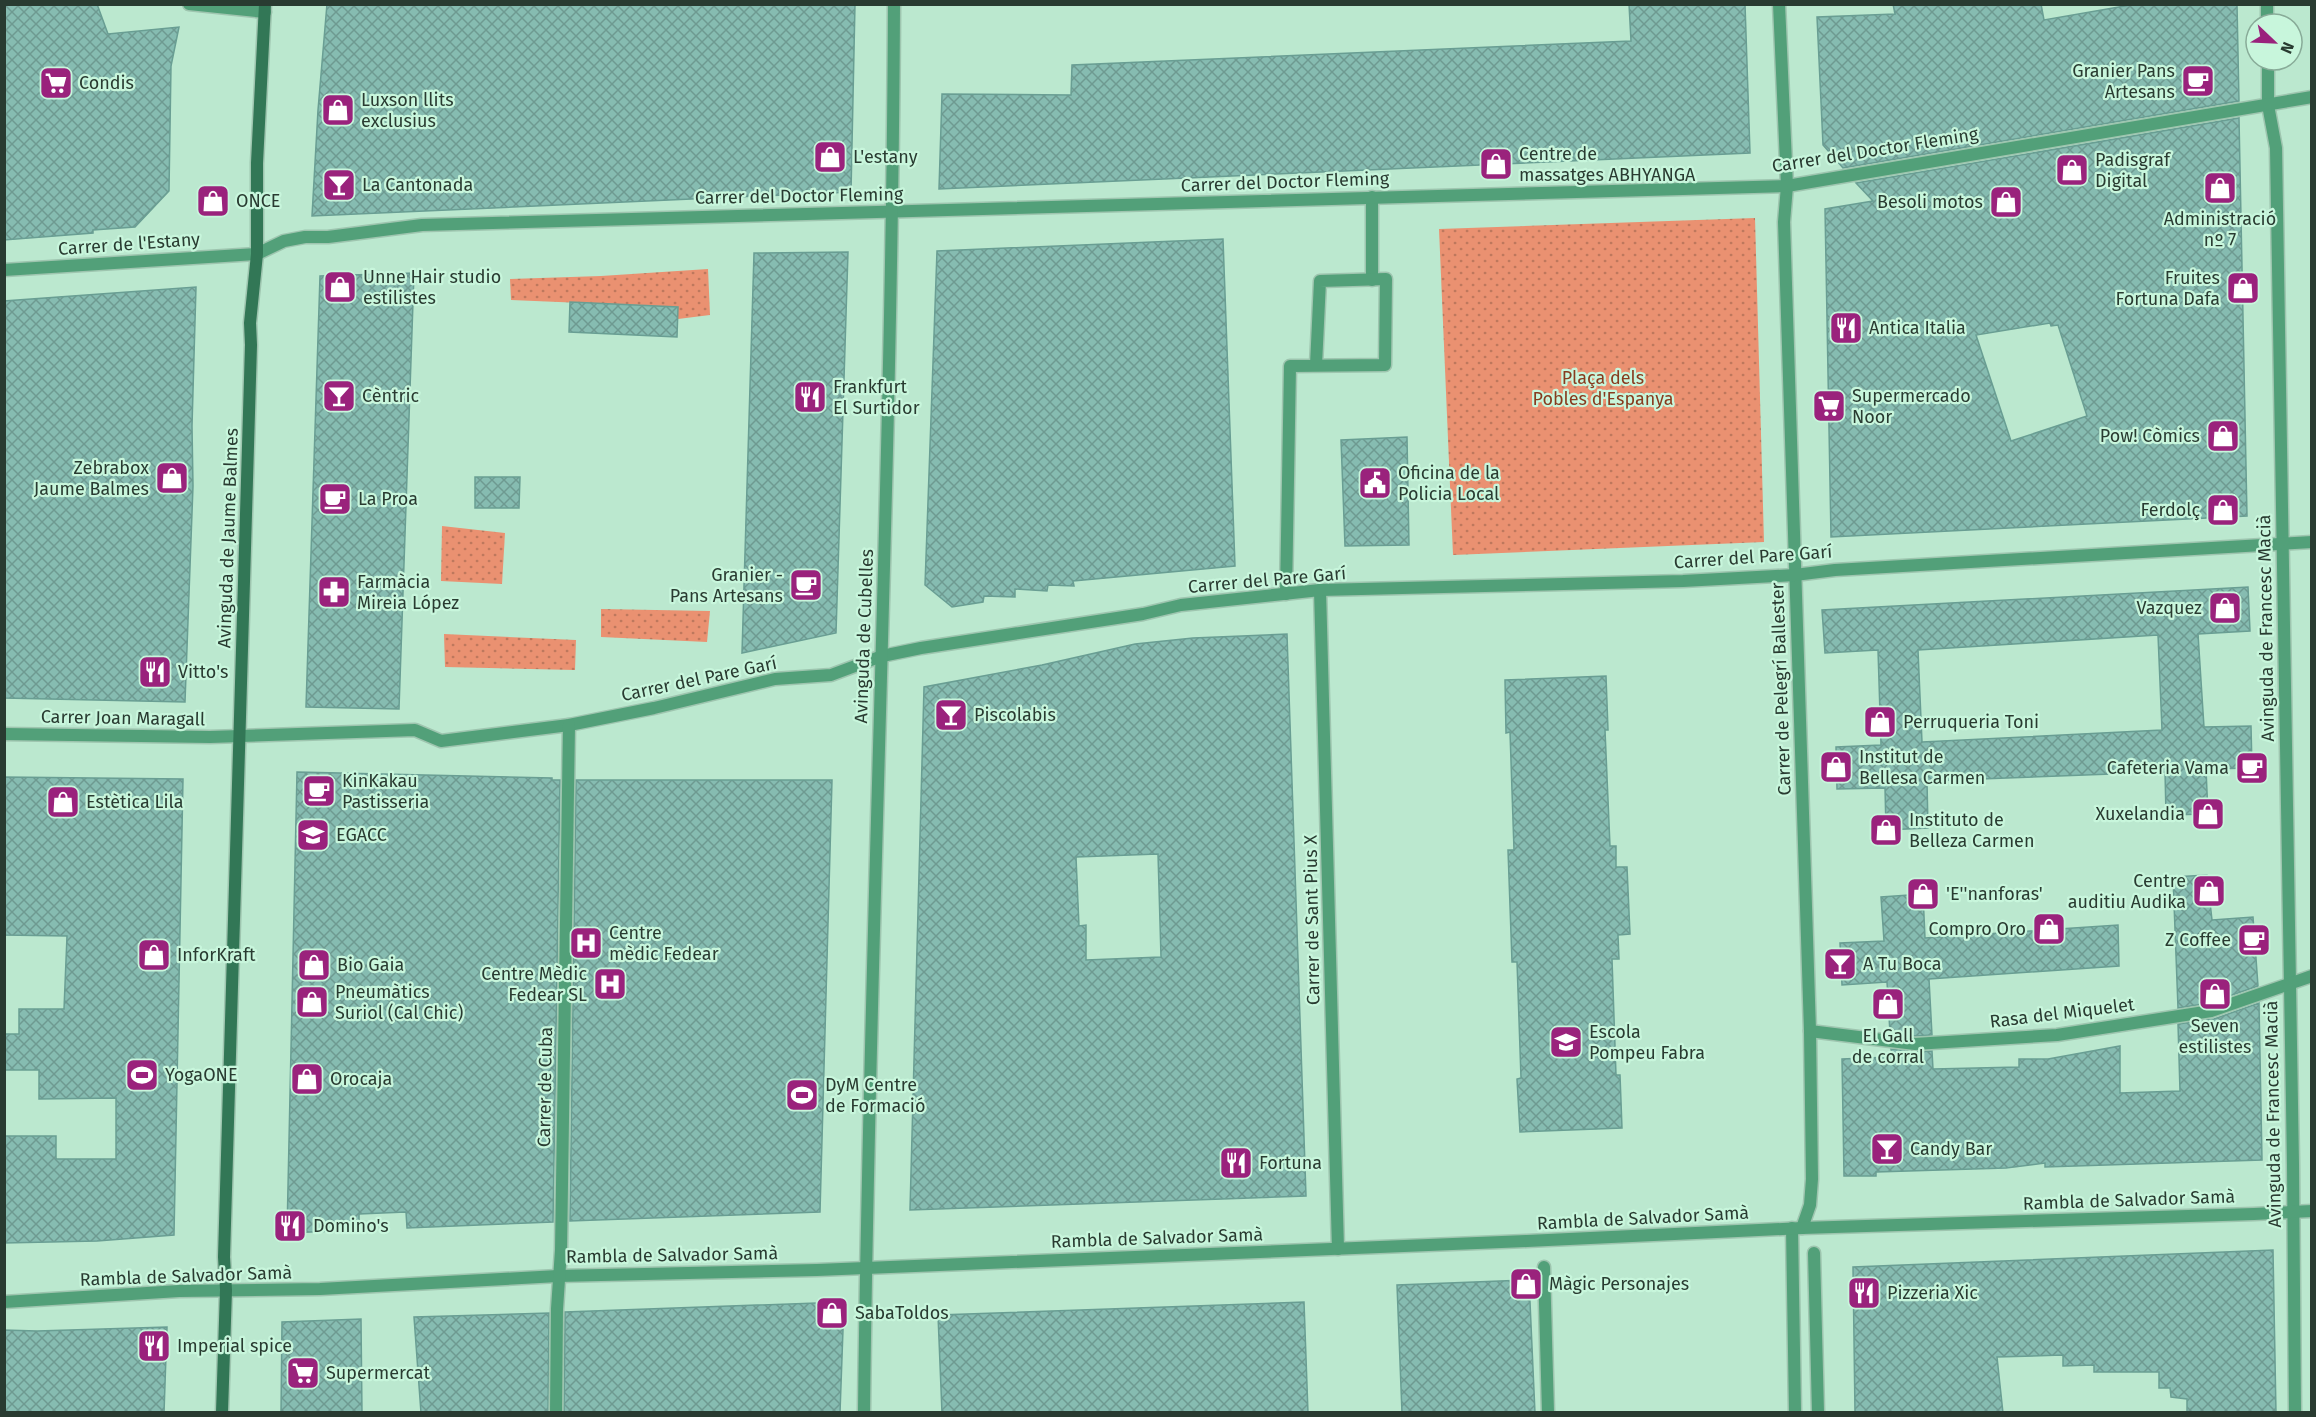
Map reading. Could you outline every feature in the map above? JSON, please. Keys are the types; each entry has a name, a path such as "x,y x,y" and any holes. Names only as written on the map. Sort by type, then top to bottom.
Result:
{"street":[{"path":"189,4 265,8"},
{"name":"Avinguda de Cubelles","path":"864,1413 893,212 894,4"},
{"name":"Carrer de Pelegrí Ballester","path":"1779,4 1787,186 1784,222 1810,1031 1812,1179 1810,1205 1797,1228 1795,1413"},
{"name":"Avinguda de Jaume Balmes","path":"222,1413 226,1290 224,1257 251,345 249,323 256,254 257,163 265,8"},
{"name":"Avinguda de Francesc Macià","path":"2268,72 2268,105 2276,148 2295,1413"},
{"name":"Carrer del Doctor Fleming","path":"256,254 284,241 305,237 328,237 422,225 844,211 893,212 1787,186 2312,97"},
{"path":"1372,197 1372,280"},
{"name":"Carrer de l'Estany","path":"4,270 256,254"},
{"path":"1286,594 1290,366 1316,366 1384,365 1386,279 1320,281 1316,366"},
{"name":"Carrer del Pare Garí","path":"240,736 415,730 441,741 569,725 654,708 775,679 831,675 882,656 1143,614 1181,605 1320,590 1661,582 2312,542"},
{"name":"Carrer de Sant Pius X","path":"1320,590 1338,1249"},
{"name":"Carrer de Cuba","path":"556,1413 558,1276 561,1250 569,725"},
{"name":"Carrer Joan Maragall","path":"4,734 240,736"},
{"name":"Rasa del Miquelet","path":"1810,1031 1915,1044 2057,1035 2211,1011 2312,975"},
{"name":"Rambla de Salvador Samà","path":"4,1302 226,1290 299,1290 558,1276 867,1268 1797,1228 2312,1211"},
{"path":"1814,1253 1818,1413"},
{"path":"1544,1267 1548,1413"}],"green space":[{"name":"Plaça dels Pobles d'Espanya","path":"1755,218 1764,542 1453,555 1439,229"},
{"path":"708,269 710,315 678,319 677,307 511,300 510,279"},
{"path":"442,526 505,533 502,584 441,581"},
{"path":"601,609 710,611 707,642 601,637"},
{"path":"444,634 576,640 575,670 445,667"}],"building":[{"name":"Condis","path":"4,4 97,4 108,34 179,27 171,66 169,191 135,227 93,230 93,233 4,240"},
{"path":"327,4 855,4 851,192 312,216"},
{"path":"1629,4 1745,4 1750,153 939,189 942,94 1071,95 1072,65 1631,41"},
{"path":"1893,4 2041,4 2044,20 2136,4 2237,4 2239,101 1843,168 1823,145 1817,17 1895,14"},
{"path":"2239,118 2247,516 1831,537 1825,209 1873,201 1856,183","holes":["2050,323 2051,326 2058,325 2087,416 2011,441 1976,335"]},
{"path":"1223,239 1235,566 1073,581 1074,586 1048,585 1047,591 1015,589 1015,597 984,596 983,602 952,607 925,585 937,251"},
{"path":"848,252 836,633 742,653 754,253"},
{"path":"414,273 399,709 306,707 320,276"},
{"path":"196,287 192,426 193,486 185,702 4,698 4,301"},
{"path":"570,302 678,307 677,337 569,332"},
{"name":"Oficina de la Policia Local","path":"1407,437 1409,545 1345,546 1341,440"},
{"path":"475,477 520,477 519,508 475,508"},
{"path":"2248,587 2250,631 2198,634 2204,727 2251,726 2252,768 2206,769 2208,814 2166,815 2165,772 1927,781 1928,828 1886,830 1885,788 1837,789 1836,747 1881,745 1878,650 1825,653 1822,610","holes":["2158,635 2162,730 1922,742 1918,650"]},
{"path":"1287,634 1306,1196 910,1210 924,687 1042,665 1135,644 1193,638","holes":["1158,854 1161,957 1086,960 1086,925 1079,926 1076,857"]},
{"path":"1606,676 1608,730 1605,730 1610,846 1616,846 1616,867 1627,867 1630,934 1618,935 1619,959 1612,959 1616,1075 1620,1075 1622,1128 1520,1132 1517,1079 1521,1078 1517,962 1512,962 1508,850 1514,850 1510,732 1506,733 1505,680"},
{"path":"297,772 560,780 553,1222 407,1228 406,1212 359,1214 359,1230 287,1233"},
{"path":"4,777 183,779 174,1235 97,1241 4,1243 4,1136 56,1136 56,1159 116,1159 116,1098 39,1099 39,1070 4,1070 4,1034 19,1034 19,1009 64,1009 67,936 4,935"},
{"path":"576,780 832,780 820,1212 570,1221"},
{"path":"2207,875 2212,920 2253,917 2258,986 2209,1003 2178,1008 2173,877"},
{"path":"1923,894 1925,938 2118,925 2119,966 1929,979 1932,1035 1915,1036 1890,1033 1887,982 1842,985 1840,943 1884,941 1881,897"},
{"path":"2259,1003 2262,1160 2045,1167 2045,1163 2006,1168 1876,1172 1876,1176 1844,1176 1842,1059 1892,1057 1891,1049 1914,1052 1932,1051 1933,1069 2019,1067 2019,1059 2048,1059 2120,1046 2120,1093 2180,1091 2178,1024 2214,1019"},
{"path":"2273,1250 2276,1413 2187,1413 2187,1399 2171,1397 2170,1388 2159,1388 2159,1372 2094,1372 2094,1365 2063,1366 2063,1355 1997,1357 2003,1413 1855,1413 1853,1267"},
{"path":"1529,1280 1535,1413 1402,1413 1397,1285"},
{"path":"844,1302 840,1413 564,1413 565,1312"},
{"path":"1304,1302 1308,1413 942,1413 938,1315"},
{"path":"549,1313 548,1413 421,1413 414,1317"},
{"path":"361,1319 362,1413 281,1413 282,1322"},
{"path":"167,1327 164,1413 4,1413 4,1330"}],"place":[{"name":"Granier Pans Artesans","path":"2198,81"},
{"name":"Condis","path":"56,83"},
{"name":"Luxson llits exclusius","path":"338,110"},
{"name":"L'estany","path":"830,157"},
{"name":"Centre de massatges ABHYANGA","path":"1496,164"},
{"name":"Padisgraf Digital","path":"2072,170"},
{"name":"La Cantonada","path":"339,185"},
{"name":"Administració nº 7","path":"2220,188"},
{"name":"ONCE","path":"213,201"},
{"name":"Besoli motos","path":"2006,202"},
{"name":"Unne Hair studio estilistes","path":"340,287"},
{"name":"Fruites Fortuna Dafa","path":"2243,288"},
{"name":"Antica Italia","path":"1846,328"},
{"name":"Cèntric","path":"339,396"},
{"name":"Frankfurt El Surtidor","path":"810,397"},
{"name":"Supermercado Noor","path":"1829,406"},
{"name":"Pow! Còmics","path":"2223,436"},
{"name":"Zebrabox Jaume Balmes","path":"172,478"},
{"name":"Oficina de la Policia Local","path":"1375,483"},
{"name":"La Proa","path":"335,499"},
{"name":"Ferdolç","path":"2223,510"},
{"name":"Granier - Pans Artesans","path":"806,585"},
{"name":"Farmàcia Mireia López","path":"334,592"},
{"name":"Vazquez","path":"2225,608"},
{"name":"Vitto's","path":"155,672"},
{"name":"Piscolabis","path":"951,715"},
{"name":"Perruqueria Toni","path":"1880,722"},
{"name":"Institut de Bellesa Carmen","path":"1836,767"},
{"name":"Cafeteria Vama","path":"2252,768"},
{"name":"KinKakau Pastisseria","path":"319,791"},
{"name":"Estètica Lila","path":"63,802"},
{"name":"Xuxelandia","path":"2208,814"},
{"name":"Instituto de Belleza Carmen","path":"1886,830"},
{"name":"EGACC","path":"313,835"},
{"name":"Centre auditiu Audika","path":"2209,891"},
{"name":"'E''nanforas'","path":"1923,894"},
{"name":"Compro Oro","path":"2049,929"},
{"name":"Z Coffee","path":"2254,940"},
{"name":"Centre mèdic Fedear","path":"586,943"},
{"name":"InforKraft","path":"154,955"},
{"name":"A Tu Boca","path":"1840,964"},
{"name":"Bio Gaia","path":"314,965"},
{"name":"Centre Mèdic Fedear SL","path":"610,984"},
{"name":"Seven estilistes","path":"2215,994"},
{"name":"Pneumàtics Suriol (Cal Chic)","path":"312,1002"},
{"name":"El Gall de corral","path":"1888,1004"},
{"name":"Escola Pompeu Fabra","path":"1566,1042"},
{"name":"YogaONE","path":"142,1075"},
{"name":"Orocaja","path":"307,1079"},
{"name":"DyM Centre de Formació","path":"802,1095"},
{"name":"Candy Bar","path":"1887,1149"},
{"name":"Fortuna","path":"1236,1163"},
{"name":"Domino's","path":"290,1226"},
{"name":"Màgic Personajes","path":"1526,1284"},
{"name":"Pizzeria Xic","path":"1864,1293"},
{"name":"SabaToldos","path":"832,1313"},
{"name":"Imperial spice","path":"154,1346"},
{"name":"Supermercat","path":"303,1373"}]}
